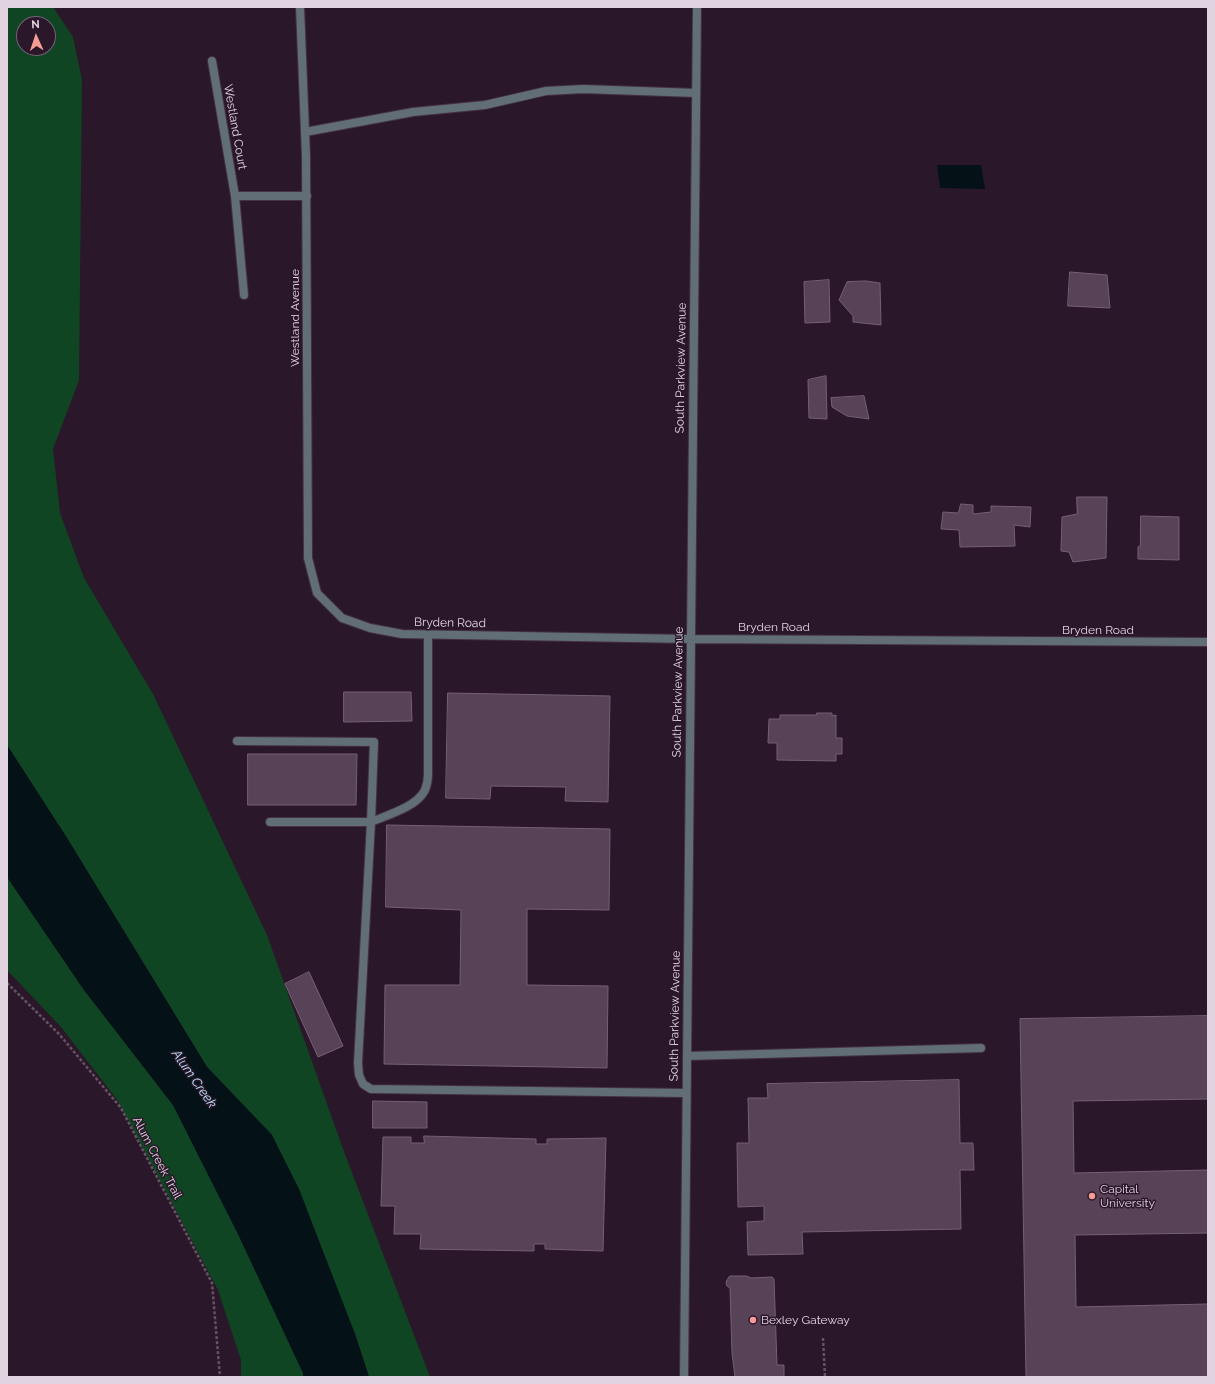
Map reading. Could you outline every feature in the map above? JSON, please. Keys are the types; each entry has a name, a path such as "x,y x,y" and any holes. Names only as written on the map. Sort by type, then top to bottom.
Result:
{"street":[{"name":"Westland Avenue","path":"300,7 306,132 307,196 308,558 317,593 342,618"},
{"name":"South Parkview Avenue","path":"684,1377 697,7"},
{"name":"Westland Court","path":"212,61 235,196 244,295"},
{"path":"306,132 414,112 485,106 546,91 583,89 696,93"},
{"path":"235,196 307,196"},
{"name":"Bryden Road","path":"342,618 370,628 389,632 428,635 690,639 1208,642"},
{"path":"270,822 371,822 412,804 420,797 425,790 428,774 428,635"},
{"path":"237,741 374,742 358,1063 363,1084 371,1089 686,1094"},
{"path":"687,1056 981,1048"}],"path":[{"name":"Alum Creek Trail","path":"7,983 59,1034 121,1108 212,1283 220,1377"},
{"path":"823,1338 825,1377"}],"green space":[{"path":"7,7 53,7 73,37 82,80 79,380 53,449 60,513 84,578 153,694 267,935 343,1149 430,1377 369,1377 355,1334 272,1135 207,1067 67,838 7,745"},
{"path":"7,877 84,990 173,1105 238,1234 303,1373 303,1377 241,1377 241,1360 218,1290 118,1101 61,1027 7,970"}],"water":[{"path":"937,165 981,165 985,189 940,188"},
{"name":"Alum Creek","path":"7,745 67,838 207,1067 272,1135 299,1189 355,1334 369,1377 303,1377 303,1373 238,1234 173,1105 84,990 7,877"}],"building":[{"path":"1070,272 1107,275 1110,308 1068,306"},
{"path":"829,280 830,322 805,323 804,282"},
{"path":"866,281 880,283 881,325 853,322 853,316 839,300 847,282"},
{"path":"826,376 827,419 809,418 808,380"},
{"path":"864,396 869,419 847,416 832,407 831,398"},
{"path":"1077,497 1107,497 1106,558 1073,562 1069,552 1061,551 1062,517 1077,514"},
{"path":"961,504 973,505 973,514 991,512 991,506 1031,507 1030,527 1014,525 1015,546 960,547 959,530 941,529 943,512 958,513"},
{"path":"1141,516 1179,517 1179,560 1138,559"},
{"path":"344,692 411,692 412,721 344,722"},
{"path":"448,693 610,696 608,802 565,801 566,787 491,786 490,799 446,798"},
{"path":"817,713 832,713 832,716 836,715 836,738 842,738 842,754 836,754 836,761 777,760 777,743 768,743 769,719 780,719 780,715 816,715"},
{"path":"248,754 357,754 356,805 248,805"},
{"path":"387,825 610,829 609,910 527,909 527,985 608,986 607,1068 384,1064 385,985 460,985 461,910 386,907"},
{"path":"309,972 343,1046 318,1057 285,984"},
{"path":"1208,1016 1208,1099 1073,1101 1074,1173 1208,1170 1208,1233 1075,1235 1076,1307 1208,1304 1208,1377 1026,1377 1020,1019"},
{"path":"959,1080 960,1143 973,1143 974,1170 960,1170 961,1229 802,1232 803,1254 748,1255 747,1222 764,1221 764,1206 738,1207 737,1143 749,1143 748,1098 768,1098 767,1084"},
{"path":"373,1101 427,1102 427,1128 373,1128"},
{"path":"424,1136 536,1139 536,1144 547,1144 547,1139 606,1138 603,1251 545,1249 545,1244 534,1244 534,1251 420,1249 421,1234 394,1234 395,1206 381,1206 383,1137 411,1137 411,1143 424,1143"},
{"name":"Bexley Gateway","path":"730,1276 746,1276 751,1278 772,1277 774,1279 777,1365 784,1365 784,1377 735,1377 732,1353 730,1288 726,1283"}],"place":[{"name":"Capital University","path":"1092,1196"},
{"name":"Bexley Gateway","path":"753,1320"}]}
